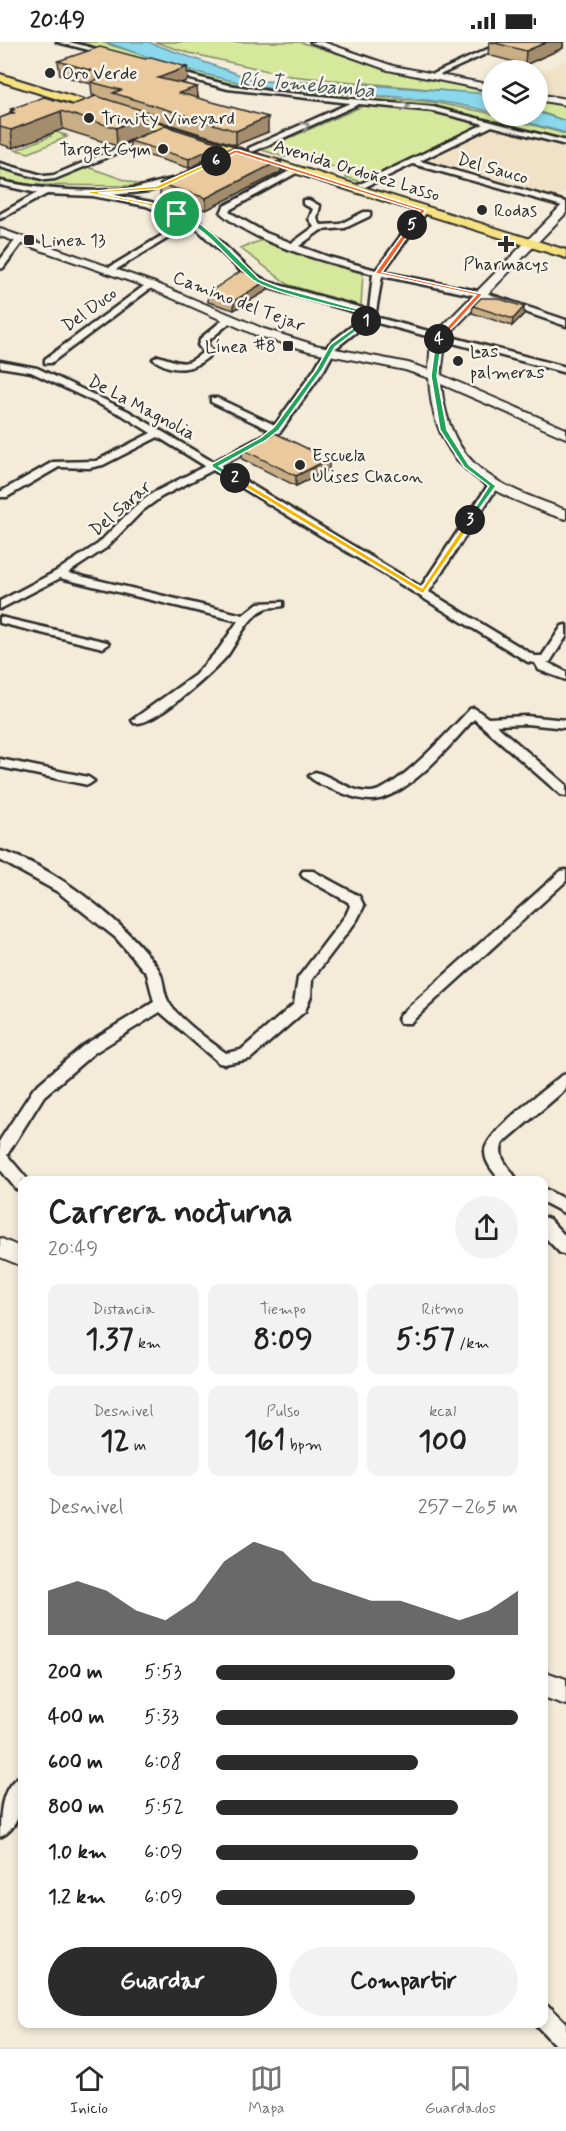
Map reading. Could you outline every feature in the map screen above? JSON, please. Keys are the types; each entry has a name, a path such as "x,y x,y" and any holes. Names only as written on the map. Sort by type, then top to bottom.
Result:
{"main road":[{"name":"Avenida Ordoñez Lasso","path":"0,75 168,130 231,154 295,170 424,210 566,247"},
{"name":"Avenida Ordoñez Lasso","path":"0,75 252,150 533,240 566,254"}],"street":[{"path":"60,42 118,56"},
{"path":"314,42 381,65 482,86"},
{"path":"433,76 507,42"},
{"path":"166,70 228,87 433,109 482,122"},
{"path":"548,99 566,102"},
{"path":"252,150 357,102"},
{"path":"362,185 487,126"},
{"path":"499,126 566,143"},
{"path":"0,165 45,178 55,177 168,130"},
{"name":"Del Sauco","path":"412,161 566,206"},
{"path":"295,170 225,211 228,216 292,247 378,273 480,294 566,323"},
{"path":"0,183 46,192 86,192 157,188 183,177"},
{"path":"0,217 46,192"},
{"path":"86,192 148,204 196,223 249,274 265,284 440,336 566,370"},
{"path":"306,202 317,208 313,219 319,228"},
{"path":"566,206 440,336 435,351 434,376 440,416 449,442 466,466 493,486 566,515"},
{"path":"372,316 378,273 424,210"},
{"path":"292,247 319,228 342,226 367,214"},
{"name":"Camino del Tejar","path":"0,232 151,285 260,332 329,351 408,367 434,376 566,434"},
{"path":"109,270 174,232"},
{"path":"0,266 20,240"},
{"name":"Del Duco","path":"48,361 151,285"},
{"name":"Del Sarar","path":"0,606 59,574 102,546 146,502 263,440 277,429 338,340 372,316"},
{"path":"158,359 185,368 194,366 208,352 203,345 204,340 228,320"},
{"name":"De La Magnolia","path":"0,364 34,370 125,412 532,659 540,660 543,667 566,676"},
{"path":"214,399 277,429"},
{"path":"3,495 57,464 99,463 159,433"},
{"path":"423,592 493,486"},
{"path":"59,574 245,619"},
{"path":"138,720 176,699 205,674 225,651 249,614 262,605 279,604"},
{"path":"0,621 103,644"},
{"path":"540,660 546,658 566,628"},
{"path":"315,776 353,792 370,796 388,793 479,717 566,724"},
{"path":"479,717 566,792"},
{"path":"0,763 88,781"},
{"path":"0,855 56,882 123,937 154,972 162,1004 214,1053 224,1059 235,1059 252,1050 300,1007 304,996 305,978 352,917 357,906 354,899 308,874"},
{"path":"405,1019 566,874"},
{"path":"0,1153 39,1092 89,1049 162,1004"},
{"path":"508,1176 495,1162 492,1150 497,1139 566,1080"},
{"path":"0,1158 18,1180"},
{"path":"548,1197 566,1208"},
{"path":"548,1229 566,1248"},
{"path":"0,1247 18,1255"},
{"path":"548,1686 566,1692"},
{"path":"0,1826 18,1793"},
{"path":"548,2021 566,2040"}],"shaded area":[{"path":"566,60 566,99 548,95 548,69"},
{"path":"488,127 566,147 566,191 554,202 416,162"}],"green space":[{"path":"78,42 101,42 191,70 264,87 432,102 482,112 482,118 429,104 338,99 223,82"},
{"path":"155,42 300,42 385,68 482,88 482,94 290,76 189,53"},
{"path":"548,101 566,104 566,121 548,115"},
{"path":"365,105 429,110 482,124 360,182 346,177 349,172 298,156 284,157 262,150"},
{"path":"515,126 536,126 566,134 566,139"},
{"path":"52,131 67,137 29,153 16,150 51,136 45,133"},
{"path":"0,167 26,175 53,178 88,167 142,186 33,185 0,179"},
{"path":"263,240 363,273 361,306 289,285 240,248"}],"water":[{"name":"Río Tomebamba","path":"105,42 148,42 257,81 342,83 482,93 482,110 411,98 300,91 252,85 188,70"},
{"path":"548,115 566,121 566,133 540,126 548,126"}],"building":[{"path":"491,42 547,42 526,51"},
{"path":"100,47 187,67 158,78 197,87 179,93 268,117 236,131 113,93 121,90 91,82 107,75 58,61"},
{"path":"96,96 151,113 116,128 61,111 11,130 0,127 0,118 14,113 10,112 14,110 11,109 44,97 72,105"},
{"path":"165,126 220,145 189,159 130,141"},
{"path":"233,147 281,160 206,198 160,184 207,162 202,161"},
{"path":"241,271 268,280 234,301 208,293"},
{"path":"481,298 497,298 524,307 513,319 473,306"},
{"path":"275,433 329,459 296,476 242,449"}],"place":[{"name":"Oro Verde","path":"50,73"},
{"name":"Trinity Vineyard","path":"89,118"},
{"name":"Target Gym","path":"163,149"},
{"name":"Rodas","path":"482,210"},
{"name":"Linea 13","path":"29,240"},
{"name":"Pharmacys","path":"506,244"},
{"name":"Línea #8","path":"288,346"},
{"name":"Las palmeras","path":"458,361"},
{"name":"Escuela Ulises Chacon","path":"300,465"}],"route":[{"path":"236,151 424,210 378,273 480,294 440,336 435,351 434,376 443,430 449,442 466,466 493,486 423,592 214,466 263,440 277,429 319,370 332,346 373,314 276,288 257,280 212,236 196,223 177,214 148,204 86,192 157,188 236,151"}]}
